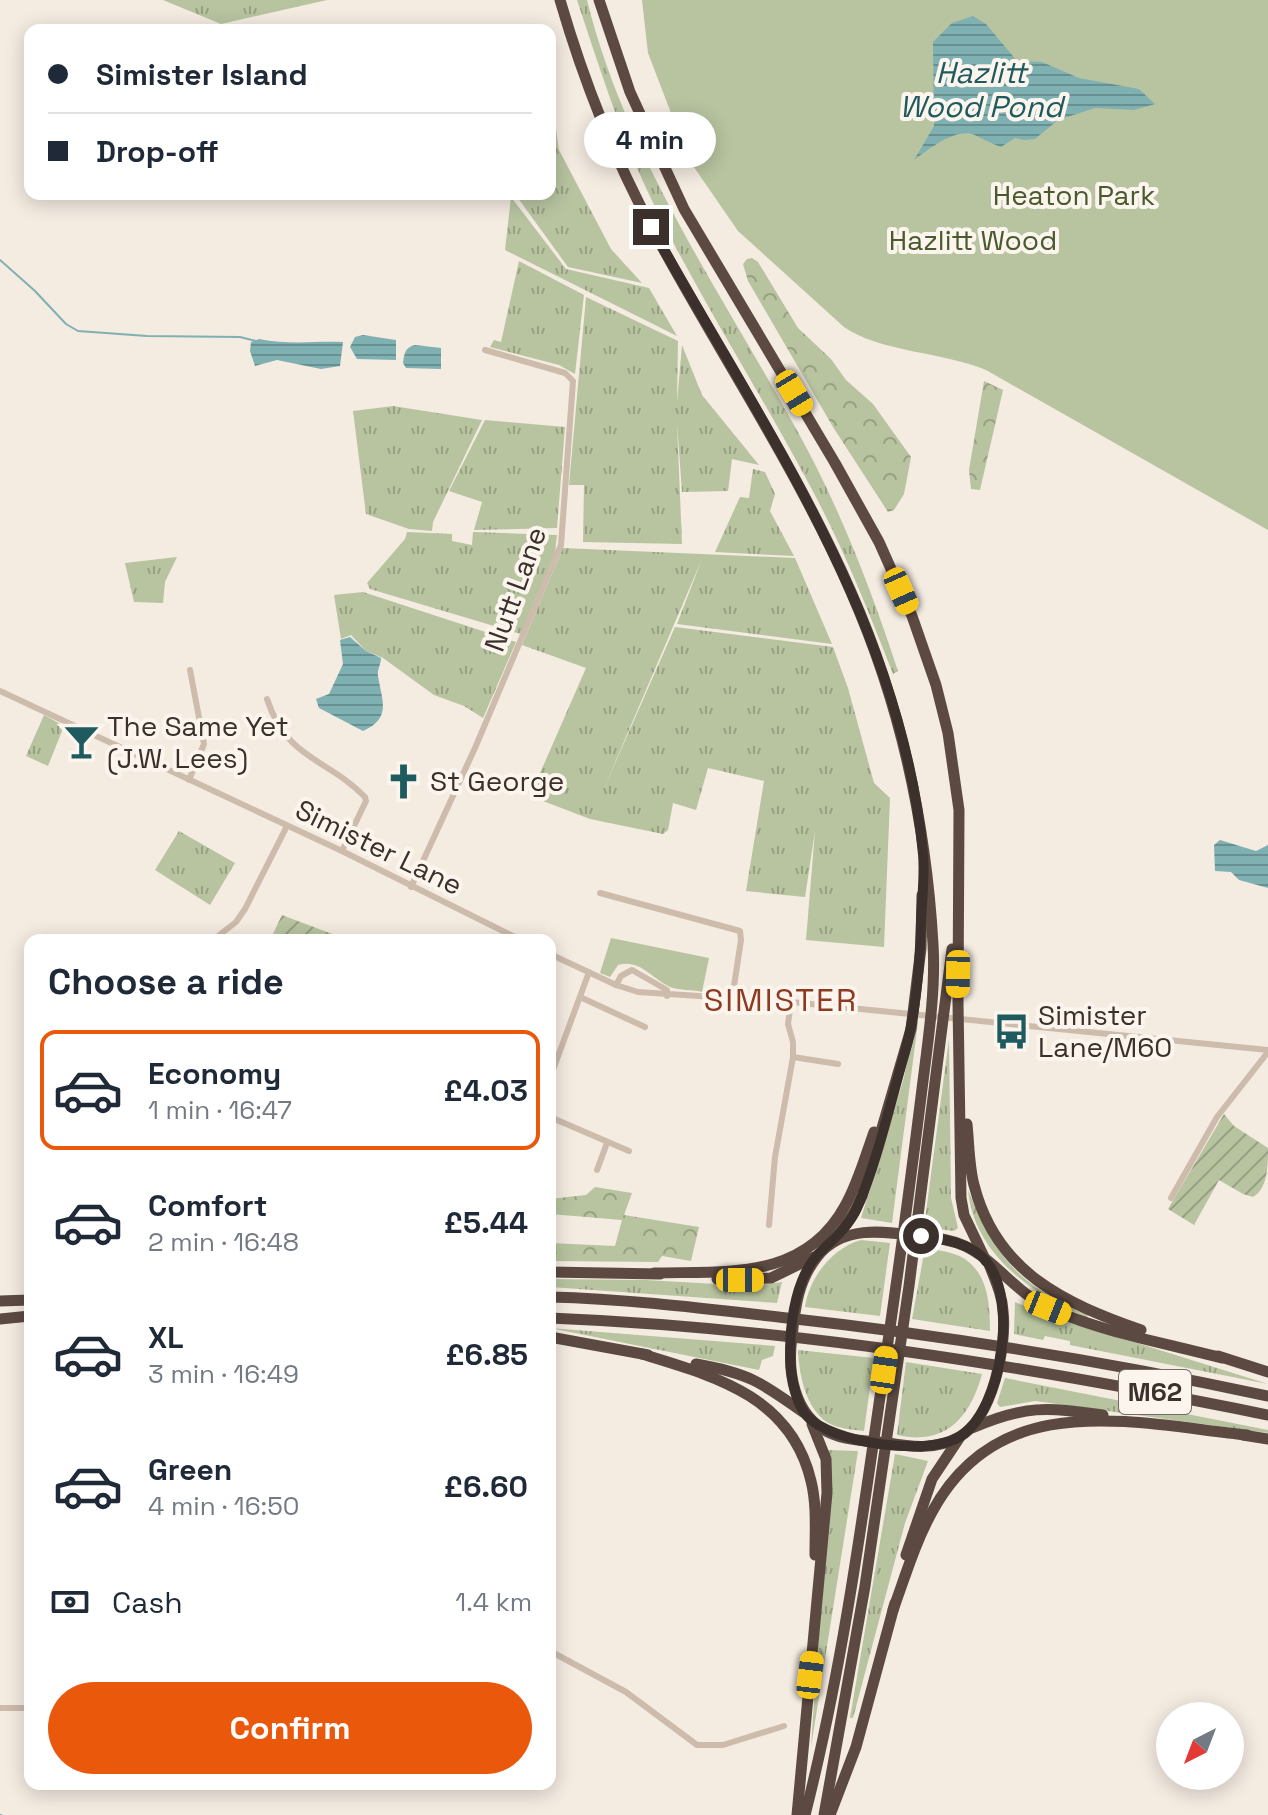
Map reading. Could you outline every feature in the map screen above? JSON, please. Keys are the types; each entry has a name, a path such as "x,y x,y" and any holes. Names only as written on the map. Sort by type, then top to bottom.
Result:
{"highway":[{"path":"560,0 595,107 651,227 802,493 851,592 880,663 905,746 923,855 934,947 920,1105 854,1584 805,1815"},
{"path":"599,0 630,92 684,209 879,542 912,616 936,685 954,767 959,810 961,1198 964,1215 999,1289 1004,1325 992,1390 983,1410 932,1479 918,1515 856,1747 827,1815"},
{"path":"654,1273 757,1280 786,1273 818,1255 848,1222 862,1196 911,1029 921,948 923,855"},
{"path":"827,1815 865,1586 911,1270 960,889"},
{"path":"958,1032 972,1181 985,1217 1008,1254 1037,1282 1068,1301 1096,1314 1222,1358"},
{"path":"556,1272 654,1273 761,1269 789,1259 815,1242 844,1209 899,1074"},
{"path":"832,1243 862,1232 879,1231 943,1239 966,1246 1028,1297 1077,1320 1268,1372"},
{"path":"797,1815 827,1470 823,1447 806,1415 792,1375 791,1345 800,1289 818,1255"},
{"name":"M62","path":"556,1297 625,1299 870,1327 1138,1368 1268,1396"},
{"path":"0,1301 24,1300"},
{"path":"0,1319 24,1317"},
{"name":"M62","path":"556,1318 755,1332 1042,1371 1268,1415"},
{"path":"556,1338 740,1372 764,1384 828,1432 915,1447 929,1447 1013,1412 1042,1408 1268,1439"},
{"path":"642,1354 704,1372 749,1394 776,1416 797,1444 811,1481 815,1507 816,1620"},
{"path":"893,1610 922,1533 945,1491 976,1457 1009,1436 1031,1428 1074,1420 1247,1435"}],"street":[{"name":"Nutt Lane","path":"411,887 475,748 561,545 573,381 565,373 485,350"},
{"path":"189,780 204,744 190,670"},
{"name":"Simister Lane","path":"0,691 342,851 509,934"},
{"path":"267,699 278,728 287,739 365,797 366,801 342,851"},
{"path":"221,934 236,922 245,909 287,826"},
{"path":"600,893 740,931 732,999"},
{"path":"556,957 616,985 667,996 791,1002 1268,1051"},
{"path":"616,985 621,976 632,970 667,990 667,996"},
{"path":"556,1062 589,972"},
{"path":"580,997 645,1027"},
{"path":"769,1225 775,1157 793,1057 788,1024 791,1002"},
{"path":"1171,1198 1217,1117 1268,1051"},
{"path":"793,1057 838,1064"},
{"path":"556,1120 629,1151"},
{"path":"597,1170 607,1143"},
{"path":"556,1654 626,1692 697,1745 723,1745 784,1726"},
{"path":"0,1708 24,1708"}],"green space":[{"path":"163,0 327,0 221,24"},
{"path":"577,0 587,0 625,112 676,219 825,484 876,608 898,671 893,674 818,501 687,268 646,188 617,118"},
{"name":"Heaton Park","path":"642,0 1268,0 1268,530 986,370 875,342 844,327 738,231 689,160 648,53"},
{"path":"556,128 559,150 611,249 642,283 568,267 519,200 556,200"},
{"path":"511,200 513,200 566,269 649,288 677,336 505,250"},
{"path":"752,258 758,262 798,328 873,404 911,457 904,494 894,510 888,512 833,427 748,281 743,264"},
{"path":"519,261 584,295 575,374 559,365 490,347 494,340 501,342"},
{"path":"586,297 678,341 677,402 682,345 702,395 759,465 732,459 728,491 682,492 677,423 682,544 583,542 584,485 569,485"},
{"path":"984,381 1003,390 980,490 971,489 969,470"},
{"path":"393,406 482,420 433,522 432,531 409,529 366,514 353,411"},
{"path":"485,420 565,427 557,528 474,530 482,502 449,491"},
{"path":"753,469 765,472 775,494 770,511 794,556 715,552 740,497 749,498"},
{"path":"407,532 452,534 452,541 472,545 473,532 557,535 555,553 521,634 370,589 367,583 405,539"},
{"path":"563,548 795,558 832,644 677,624 702,559 602,793 675,627 833,647 848,688 874,783 890,798 884,947 806,940 815,831 805,897 746,891 764,781 708,768 696,810 673,803 668,830 663,834 590,819 530,796 586,668 522,645"},
{"path":"177,557 165,582 163,603 134,602 125,563"},
{"path":"363,592 516,642 483,718 464,706 434,695 383,658 366,651 351,635 341,639 334,595"},
{"path":"44,715 64,726 48,766 26,756"},
{"path":"179,831 235,863 210,905 155,870"},
{"path":"282,915 332,934 273,934"},
{"path":"611,938 709,958 702,992 670,987 633,965 618,965 610,977 600,973"},
{"path":"916,1022 892,1223 861,1218 903,1081"},
{"path":"949,1039 951,1198 958,1228 954,1231 924,1227"},
{"path":"1224,1114 1234,1126 1268,1148 1266,1176 1262,1188 1253,1197 1219,1180 1194,1225 1168,1209"},
{"path":"595,1187 632,1193 624,1215 699,1227 691,1261 662,1256 658,1262 556,1261 556,1243 615,1246 622,1220 556,1214 556,1198 586,1195"},
{"path":"968,1190 989,1234 1013,1267 1044,1292 1088,1314 1087,1318 1046,1297 1009,1269 981,1234"},
{"path":"861,1240 890,1243 880,1316 805,1307 811,1285 824,1266 841,1250"},
{"path":"925,1248 957,1255 975,1268 988,1298 990,1331 912,1319"},
{"path":"556,1279 752,1286 782,1282 777,1303 556,1287"},
{"path":"1015,1302 1268,1384 1070,1345 1070,1341 1045,1336 1043,1340 1014,1334"},
{"path":"556,1328 775,1346 773,1356 762,1360 759,1370"},
{"path":"798,1350 874,1358 864,1431 838,1427 819,1415 803,1384"},
{"path":"906,1362 982,1374 962,1416 942,1432 914,1437 897,1435"},
{"path":"1005,1378 1268,1430 1268,1433 1035,1401 1000,1407 997,1403"},
{"path":"828,1450 858,1451 811,1747 830,1460"},
{"path":"895,1454 928,1461 905,1523 853,1718 850,1718"}],"water":[{"name":"Hazlitt Wood Pond","path":"973,16 986,24 1017,61 1042,62 1079,78 1139,89 1155,104 1134,110 1095,108 1058,120 1035,139 1015,138 1001,147 965,133 941,141 914,160 934,126 933,42 952,23"},
{"path":"363,335 396,340 396,360 357,359 350,347 355,337"},
{"path":"259,339 343,342 340,366 321,369 277,360 255,366 250,351 251,342"},
{"path":"409,347 441,348 441,369 406,368 403,363 405,354"},
{"path":"350,637 366,651 381,658 378,674 382,714 363,731 319,708 316,699 329,694 343,664 340,640"},
{"path":"1220,840 1256,851 1268,845 1268,888 1239,880 1231,872 1215,871 1214,845"}],"waterway":[{"path":"0,260 66,324 78,331 147,336 240,337 256,341"}],"place":[{"name":"The Same Yet (J.W. Lees)","path":"81,742"},
{"name":"St George","path":"404,781"},
{"name":"Simister Lane/M60","path":"1012,1031"}],"district":[{"name":"SIMISTER","path":"781,1000"}],"route":[{"path":"651,227 795,481 851,592 880,663 905,746 923,855 921,948 911,1029 905,1052 862,1196 848,1222 818,1255 806,1274 795,1306 790,1359 796,1393 804,1412 828,1432 870,1441 929,1447 960,1437 988,1401 1004,1325 999,1289 989,1264 966,1246 921,1236"}],"park label":[{"name":"Hazlitt Wood","path":"973,240"}]}
